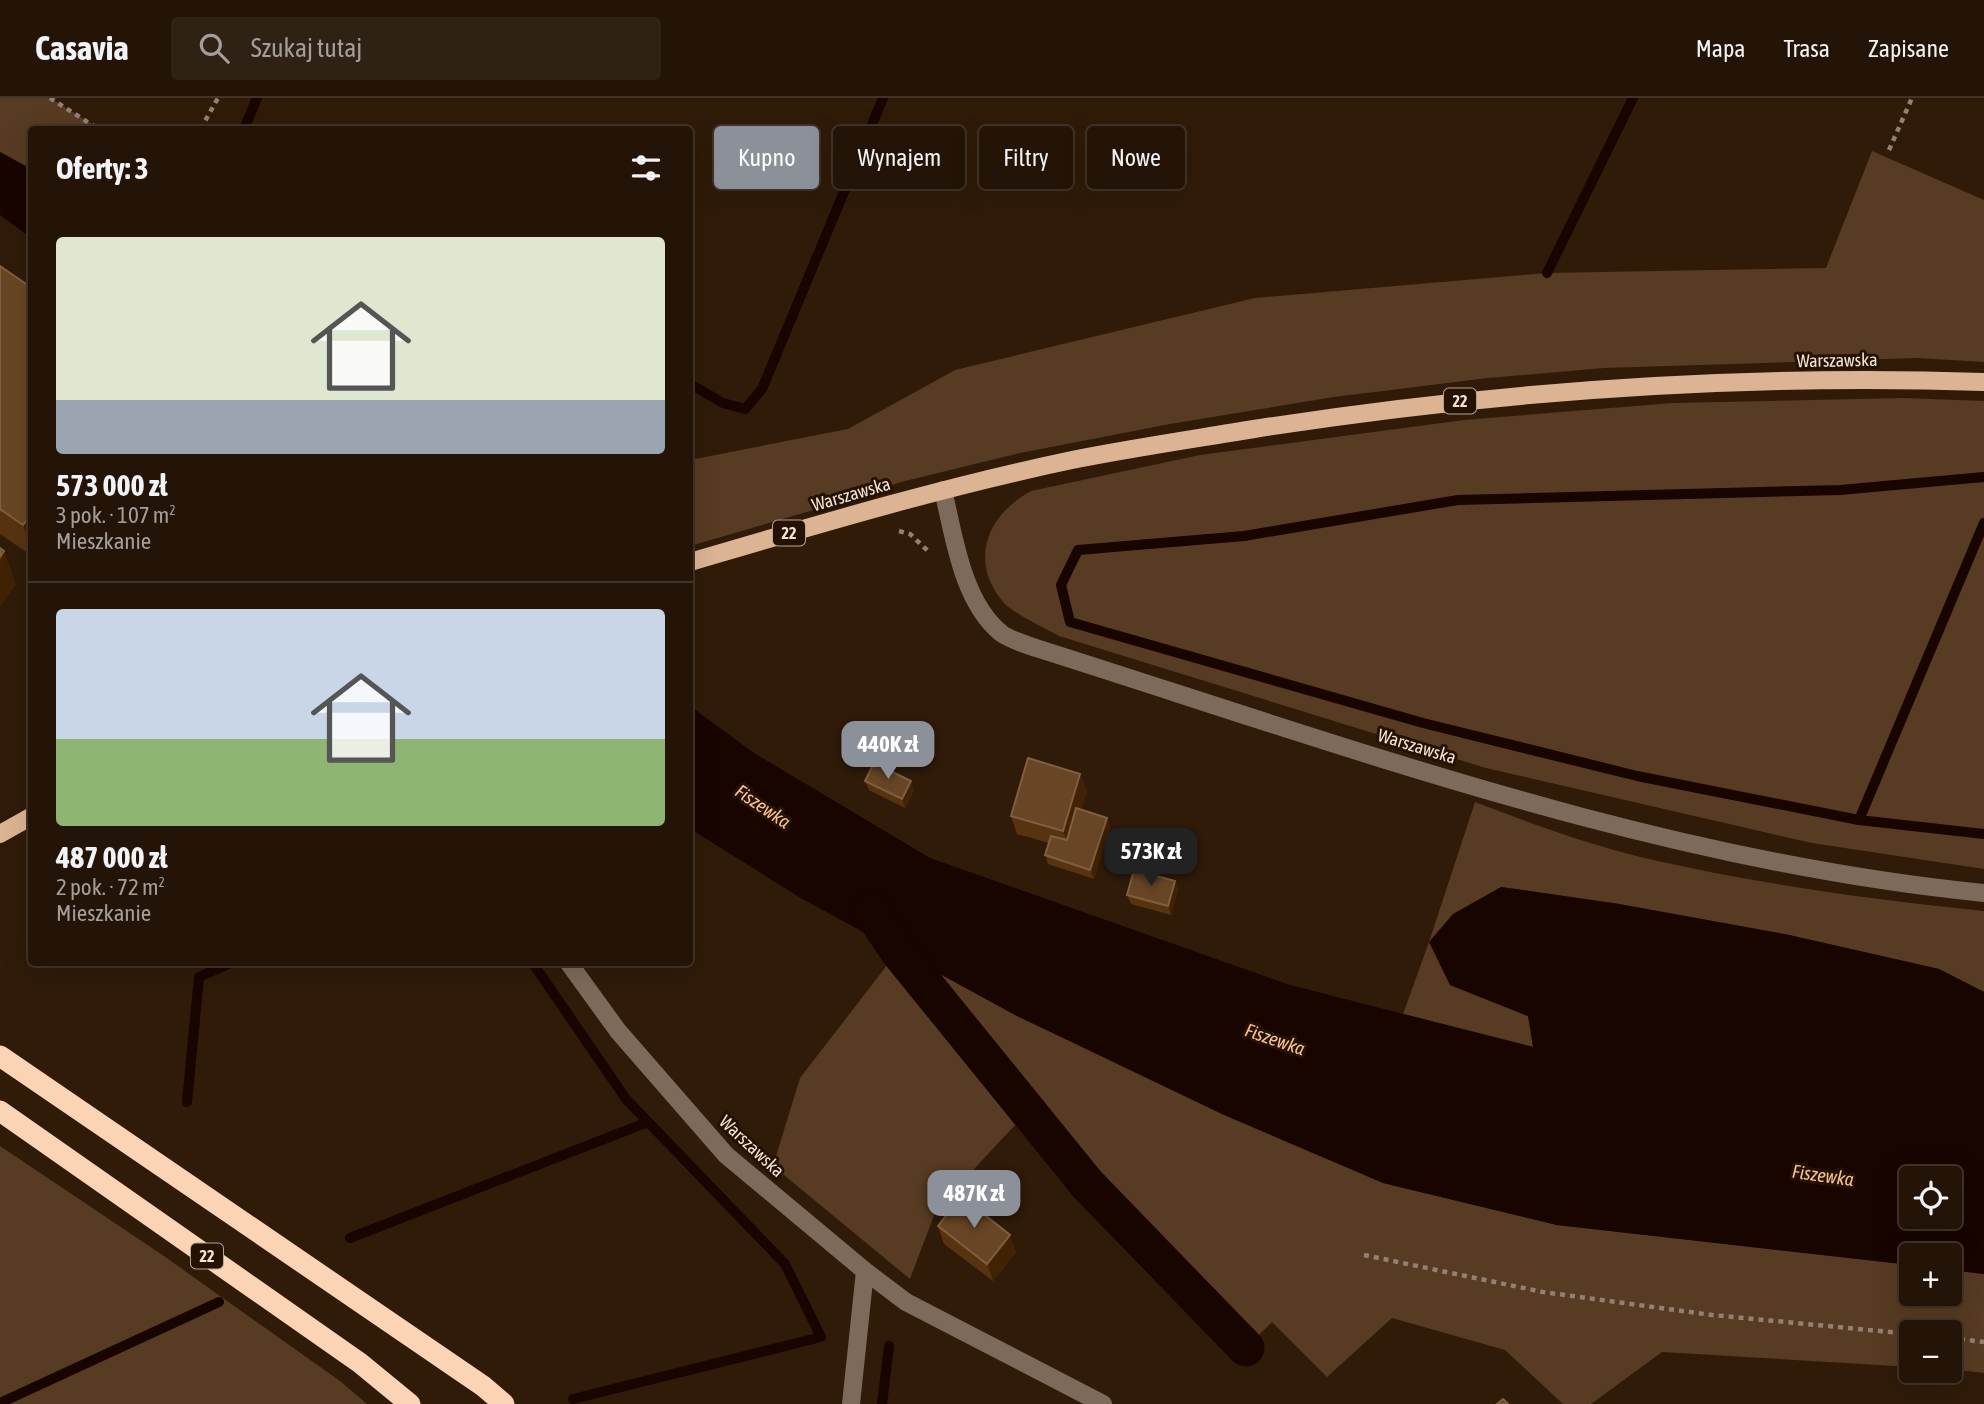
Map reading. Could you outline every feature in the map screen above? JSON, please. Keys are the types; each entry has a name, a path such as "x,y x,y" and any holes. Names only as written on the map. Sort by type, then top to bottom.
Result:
{"highway":[{"path":"0,1056 483,1386 504,1404"},
{"name":"22","path":"0,1111 360,1363 410,1404"}],"main road":[{"name":"Warszawska","path":"693,561 943,490 1074,460 1372,410 1512,395 1655,385 1905,380 1984,382"},
{"path":"0,834 28,818"}],"lane":[{"name":"Warszawska","path":"943,490 974,600 1002,633 1036,648 1557,810 1717,850 1921,887 1984,893"},
{"name":"Warszawska","path":"571,966 618,1031 726,1155 866,1271 906,1302 1102,1404"},
{"path":"851,1404 866,1271"}],"path":[{"path":"50,98 94,126"},
{"path":"205,126 218,98"},
{"path":"1889,150 1912,98"},
{"path":"1364,1255 1543,1292 1712,1315 1899,1333"},
{"path":"1962,1339 1984,1342"}],"shaded area":[{"path":"0,98 50,98 95,126 28,126 28,167 0,152"},
{"path":"1872,151 1984,200 1984,362 1917,358 1604,368 1488,378 1334,397 1170,424 1020,453 901,482 693,545 693,459 848,429 955,370 1255,298 1547,273 1826,268"},
{"path":"1904,398 1984,401 1984,869 1812,843 1486,768 1059,636 1008,607 993,587 987,571 987,540 994,526 1003,513 1031,491 1200,455 1464,420 1673,403"},
{"path":"1475,802 1542,827 1658,861 1820,891 1984,911 1984,992 1939,969 1789,935 1619,904 1501,887 1450,985 1528,1016 1534,1047 1403,1014"},
{"path":"898,951 1017,1016 1383,1183 1557,1225 1899,1264 1899,1306 1962,1306 1962,1271 1984,1274 1984,1373 1962,1370 1962,1320 1899,1320 1899,1366 1662,1352 1591,1404 1563,1404 1505,1350 1392,1318 1327,1377 1272,1322 1246,1348 1087,1184 1028,1111 936,1210 910,1279 773,1166 800,1078"},
{"path":"0,1146 161,1254 340,1381 367,1404 0,1404"}],"water":[{"path":"0,152 28,167 28,236 0,215"},
{"name":"Fiszewka","path":"693,708 754,753 930,858 1290,985 1533,1047 1528,1016 1450,985 1429,942 1453,914 1501,887 1619,904 1789,935 1939,969 1984,992 1984,1274 1962,1271 1962,1243 1899,1243 1899,1264 1557,1225 1383,1183 1224,1115 1017,1016 799,897 693,830"}],"building":[{"path":"0,266 28,285 28,518 23,525 0,509"},
{"path":"1028,758 1080,774 1063,831 1011,816"},
{"path":"874,763 911,781 902,799 865,781"},
{"path":"1076,808 1107,818 1090,870 1045,855 1051,836 1067,840"},
{"path":"1134,870 1175,881 1168,906 1127,895"},
{"path":"961,1196 1010,1235 987,1264 938,1226"}],"waterway":[{"path":"245,126 257,98"},
{"path":"693,386 723,403 745,409 762,389 883,98"},
{"path":"1547,273 1633,98"},
{"path":"1984,477 1840,490 1458,500 1244,536 1078,550 1061,585 1070,622 1423,723 1637,776 1859,820 1984,834"},
{"path":"1859,820 1984,523"},
{"path":"871,911 898,951 1087,1184 1246,1348"},
{"path":"187,1102 199,977 224,966"},
{"path":"535,966 626,1099 785,1264 821,1337 573,1399"},
{"path":"350,1238 648,1122"},
{"path":"0,1403 219,1302"},
{"path":"882,1404 889,1346"}]}
